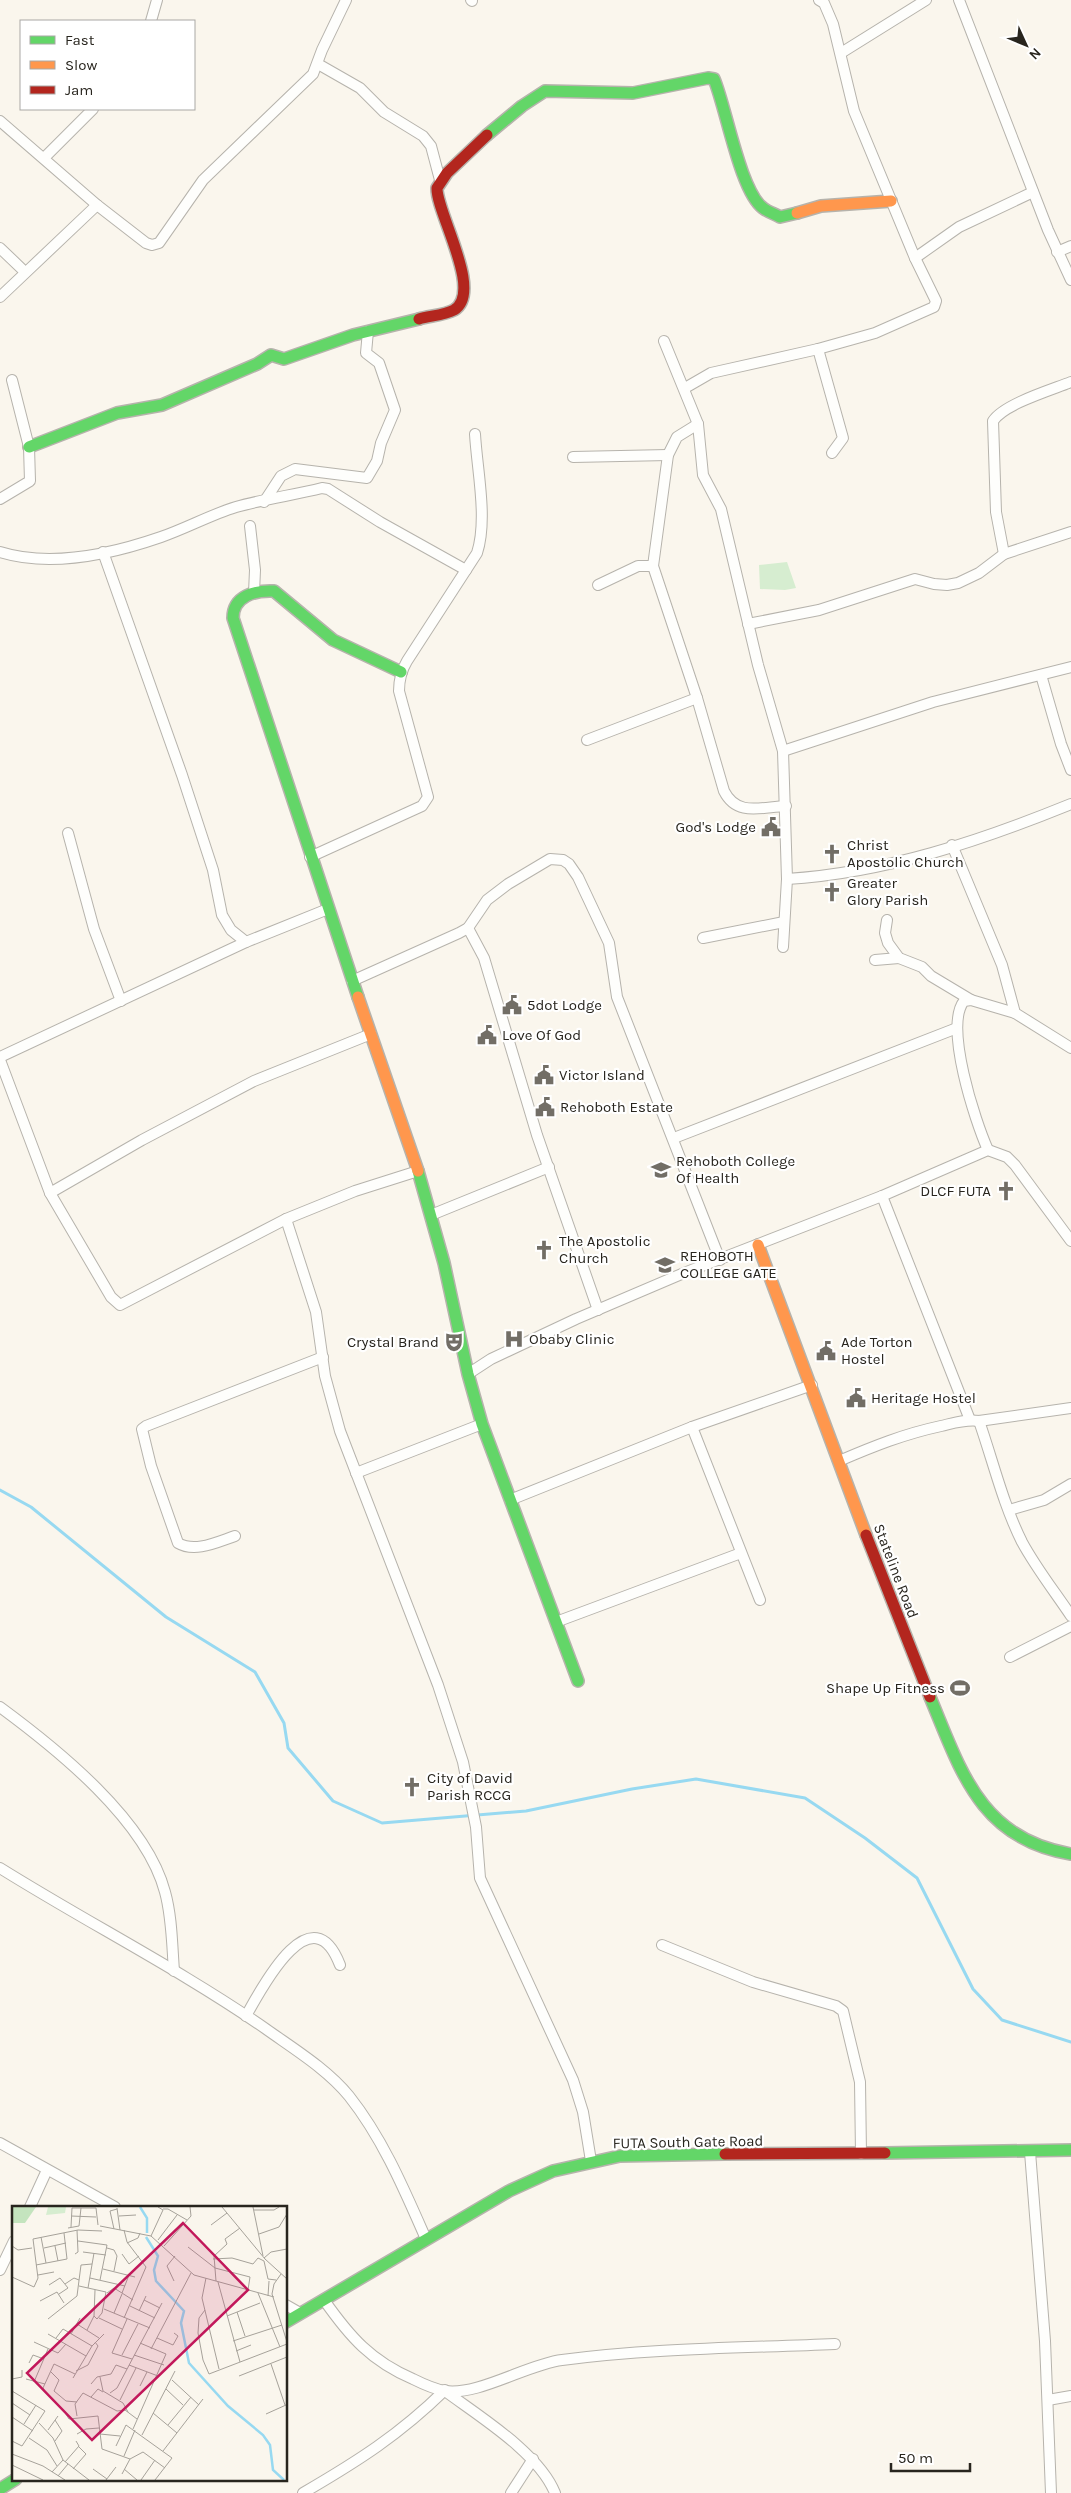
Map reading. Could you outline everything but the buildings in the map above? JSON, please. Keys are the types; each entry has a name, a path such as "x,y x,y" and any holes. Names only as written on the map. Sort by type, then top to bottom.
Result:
{"street":[{"path":"151,20 156,0"},
{"path":"0,121 97,205 146,243 152,245 159,243 203,180 272,113 308,82 318,64 346,0"},
{"path":"685,388 711,373 818,349 875,333 934,307 936,301 914,258 854,111 841,53 828,10 819,0"},
{"path":"841,53 926,0"},
{"path":"959,0 1033,192 1057,252 1071,280"},
{"path":"29,447 117,413 162,405 256,364 271,355 284,359 368,331 454,310 461,302 464,285 457,255 437,192 440,180 431,146 423,136 384,112 360,88 318,64"},
{"path":"440,180 511,114 536,94 545,91 633,93 708,78 714,79 718,84 729,134 753,196 762,208 780,217 821,206 891,201"},
{"path":"44,158 92,110"},
{"path":"914,258 959,227 1033,192"},
{"path":"0,297 97,205"},
{"path":"1057,252 1071,246"},
{"path":"0,248 25,272"},
{"path":"0,262 11,259"},
{"path":"264,502 281,476 295,469 367,478 377,461 381,443 395,410 379,363 366,353 368,331"},
{"path":"664,341 685,388 698,424 703,475 721,509 748,624 783,751 787,879 783,947"},
{"path":"818,349 843,438 832,453"},
{"path":"0,498 30,481 29,447 12,380"},
{"path":"1004,554 996,512 993,421 998,415 1016,405 1071,382"},
{"path":"698,424 677,438 668,455 653,566 697,698 724,791 735,806 744,809 786,806"},
{"path":"310,857 422,806 427,801 428,797 399,691 401,672 477,554 482,526 475,434"},
{"path":"573,456 668,455"},
{"path":"0,552 38,559 61,559 103,552 162,537 238,507 322,488 328,489 380,522 466,570"},
{"path":"250,526 255,570 254,593"},
{"path":"748,624 819,610 915,579 947,585 958,583 979,572 1004,554 1071,532"},
{"path":"103,552 182,775 212,870 222,915 231,930 246,942"},
{"path":"598,585 638,566 653,566"},
{"path":"401,672 333,640 279,594 268,590 254,593 236,602 232,612 310,857 418,1171 444,1263 468,1374 482,1424 578,1681"},
{"path":"783,751 933,702 1071,667"},
{"path":"1041,675 1061,744 1071,770"},
{"path":"587,740 697,698"},
{"path":"787,879 844,874 896,863 1010,829 1071,804"},
{"path":"68,833 94,929 121,1001"},
{"path":"952,845 1002,966 1016,1013"},
{"path":"352,980 468,928 487,900 508,884 550,859 563,860 569,864 578,877 609,944 617,997 674,1138 720,1260"},
{"path":"328,909 246,942 0,1058 50,1193 112,1297 120,1305 286,1219 354,1191 418,1171"},
{"path":"887,920 885,933 888,943 900,958"},
{"path":"703,938 784,922"},
{"path":"468,928 484,958 548,1167 598,1310"},
{"path":"876,960 900,958 922,967 931,976 970,1000 1016,1013 1071,1048"},
{"path":"970,1000 964,1001 958,1008 957,1028 969,1102 988,1150"},
{"path":"674,1138 957,1028"},
{"path":"50,1193 142,1140 254,1081 372,1034"},
{"path":"468,1374 504,1353 598,1310 882,1196 988,1150 1007,1157 1015,1165 1071,1241"},
{"path":"431,1215 548,1167"},
{"path":"882,1196 1021,1541 1040,1573 1071,1616"},
{"path":"286,1219 316,1312 330,1397 356,1473 438,1686 463,1762 476,1827 480,1878 573,2080 583,2112 591,2161"},
{"name":"Stateline Road","path":"758,1245 812,1385 892,1605 961,1772 978,1801 1003,1825 1028,1840 1059,1852 1071,1854"},
{"path":"235,1536 194,1548 186,1547 174,1538 151,1466 142,1429 323,1357"},
{"path":"510,1500 692,1427 812,1385"},
{"path":"839,1461 898,1436 974,1421 1071,1408"},
{"path":"356,1473 482,1424"},
{"path":"692,1427 760,1600"},
{"path":"1009,1510 1044,1500 1071,1484"},
{"path":"556,1622 741,1553"},
{"path":"1010,1657 1071,1626"},
{"path":"0,1707 40,1737 91,1783 122,1817 141,1844 156,1869 165,1891 174,1971"},
{"path":"0,1868 174,1971 300,2052 347,2094 387,2154 426,2239"},
{"path":"246,2016 267,1979 284,1956 297,1944 307,1939 326,1942 332,1946 340,1965"},
{"path":"662,1945 753,1982 836,2006 844,2011 860,2082 861,2154"},
{"path":"0,2143 113,2206"},
{"name":"FUTA South Gate Road","path":"288,2321 509,2191 554,2172 591,2161 620,2156 660,2154 861,2154 1071,2150"},
{"path":"1030,2152 1048,2400 1051,2493"},
{"path":"30,2206 47,2170"},
{"path":"0,2270 12,2245"},
{"path":"324,2300 360,2347 396,2372 445,2390 533,2459 549,2478 555,2493"},
{"path":"288,2306 300,2313"},
{"path":"303,2493 381,2446 421,2413 445,2390 469,2389 560,2360 689,2350 836,2344"},
{"path":"1048,2400 1071,2396"},
{"path":"511,2493 533,2459"},
{"path":"0,2488 14,2480"}],"green space":[{"path":"787,562 796,588 785,590 760,589 759,565"}],"waterway":[{"path":"0,1490 31,1507 166,1617 255,1672 284,1723 288,1748 333,1801 382,1823 526,1811 632,1789 696,1779 805,1798 865,1838 917,1878 973,1989 1002,2020 1071,2042"}],"traffic: fast":[{"path":"487,135 522,106 545,91 633,93 708,78 714,79 734,148 747,185 755,199 767,211 780,217 797,213"},
{"path":"29,447 117,413 162,405 257,364 271,355 284,359 353,335 419,319"},
{"path":"358,997 233,618 234,610 237,604 246,596 253,593 274,591 333,640 401,672"},
{"path":"418,1171 444,1263 468,1374 482,1424 578,1681"},
{"path":"930,1697 964,1775 978,1798 995,1817 1015,1834 1040,1846 1071,1854"},
{"path":"885,2153 1071,2150"},
{"path":"288,2321 509,2191 553,2171 620,2156 725,2154"},
{"path":"0,2489 14,2480"}],"traffic: slow":[{"path":"797,213 821,206 891,201"},
{"path":"358,997 418,1171"},
{"path":"758,1245 866,1535"}],"traffic: jam":[{"path":"419,319 450,312 462,301 464,287 462,270 443,215 437,188 447,173 487,135"},
{"path":"866,1535 930,1697"},
{"path":"725,2154 885,2153"}],"place":[{"name":"God's Lodge","path":"771,827"},
{"name":"Christ Apostolic Church","path":"832,854"},
{"name":"Greater Glory Parish","path":"832,892"},
{"name":"5dot Lodge","path":"512,1005"},
{"name":"Love Of God","path":"487,1035"},
{"name":"Victor Island","path":"544,1075"},
{"name":"Rehoboth Estate","path":"545,1107"},
{"name":"Rehoboth College Of Health","path":"661,1170"},
{"name":"DLCF FUTA","path":"1006,1191"},
{"name":"The Apostolic Church","path":"544,1250"},
{"name":"REHOBOTH COLLEGE GATE","path":"665,1265"},
{"name":"Obaby Clinic","path":"514,1339"},
{"name":"Crystal Brand","path":"454,1342"},
{"name":"Ade Torton Hostel","path":"826,1351"},
{"name":"Heritage Hostel","path":"856,1398"},
{"name":"Shape Up Fitness","path":"960,1688"},
{"name":"City of David Parish RCCG","path":"412,1787"}]}
